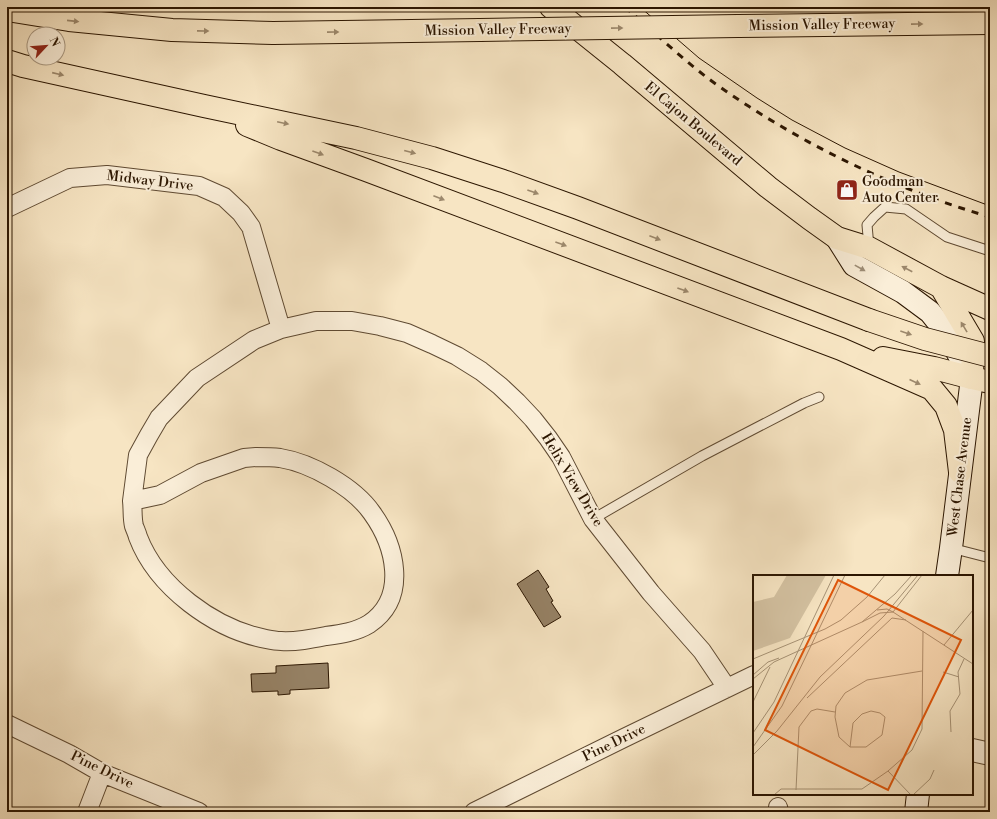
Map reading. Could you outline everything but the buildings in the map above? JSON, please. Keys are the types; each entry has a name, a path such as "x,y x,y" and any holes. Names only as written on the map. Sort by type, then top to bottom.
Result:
{"main road":[{"name":"El Cajon Boulevard","path":"551,7 628,69 768,187 837,238 869,248 941,287 990,308"},
{"name":"Mission Valley Freeway","path":"7,10 69,20 172,30 273,32 990,23"},
{"path":"7,61 23,66 204,106 356,138 432,158 503,181 578,208 869,320 925,339 990,356"},
{"path":"204,106 281,139 841,349 932,389 946,406 955,430 960,472"},
{"name":"El Cajon Boulevard","path":"837,238 854,265 903,292 930,312 981,380"},
{"path":"941,287 972,340 981,380"},
{"path":"841,349 934,368 981,380"},
{"path":"981,380 990,360"},
{"name":"West Chase Avenue","path":"947,575 960,472 981,380"},
{"path":"973,750 990,754"},
{"path":"916,812 918,795"}],"street":[{"name":"Midway Drive","path":"7,208 70,178 107,175 199,186 224,198 241,213 251,227 281,329"},
{"name":"Helix View Drive","path":"132,502 160,495 201,473 244,458 281,458 313,468 350,490 361,499 374,515 385,534 390,548 395,576 392,595 388,604 376,619 360,629 351,632 304,640 280,641 255,637 220,622 188,602 162,576 151,562 142,547 134,526 132,502 138,455 159,418 197,378 254,340 281,329 316,321 352,320 407,333 457,356 481,371 500,386 533,419 561,458 593,519 651,593 702,652 727,688"},
{"name":"Pine Drive","path":"474,812 753,675"},
{"name":"Pine Drive","path":"7,724 102,772 199,812"},
{"path":"87,812 102,772"}],"lane":[{"path":"869,248 867,225 885,208 906,209 947,237 990,251"},
{"path":"593,519 702,456 804,403 819,397"},
{"path":"951,548 990,558"}],"tram line":[{"path":"640,7 699,58 792,120 845,148 899,172 990,206"}],"railway":[{"path":"625,7 679,55 713,82 745,104 811,143 846,161 917,192 990,217"}],"place":[{"name":"Goodman Auto Center","path":"847,190"}]}
